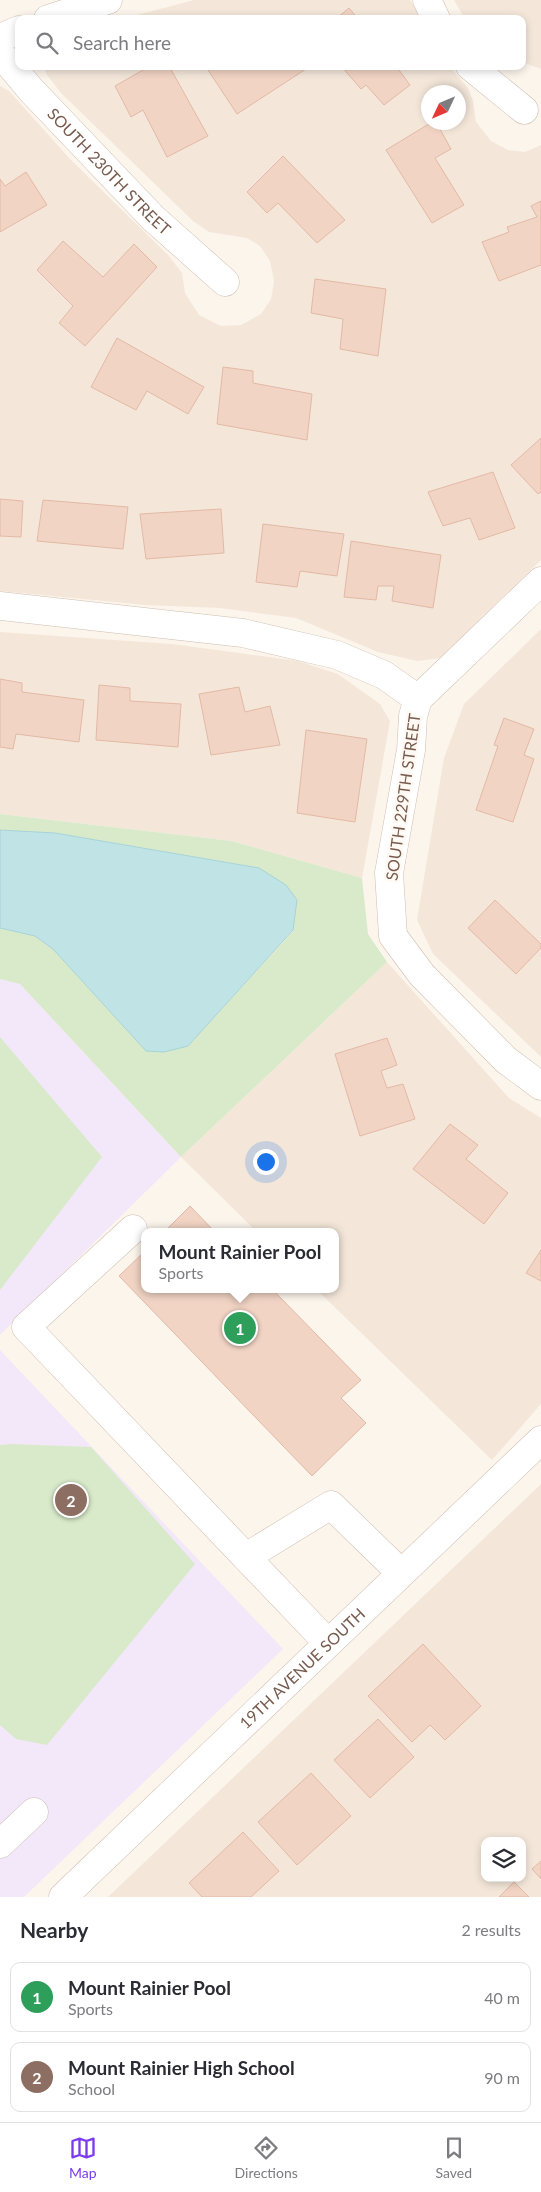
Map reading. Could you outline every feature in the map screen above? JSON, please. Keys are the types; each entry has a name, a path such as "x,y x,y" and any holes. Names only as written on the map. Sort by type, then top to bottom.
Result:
{"street":[{"path":"61,15 108,0"},
{"path":"427,0 434,15"},
{"path":"0,38 15,32"},
{"name":"SOUTH 230TH STREET","path":"0,54 31,90 153,218 225,282"},
{"path":"475,70 524,110"},
{"path":"418,699 541,582"},
{"name":"SOUTH 229TH STREET","path":"0,606 244,633 337,655 384,675 418,699 413,716 411,750 389,873 393,936 422,975 480,1034 506,1060 541,1086"},
{"path":"133,1229 26,1328 328,1643"},
{"name":"19TH AVENUE SOUTH","path":"63,1897 541,1440"},
{"path":"246,1557 331,1505 402,1573"},
{"path":"0,1844 34,1812"}],"shaded area":[{"path":"194,0 410,0 419,15 137,15"},
{"path":"454,0 541,0 541,69 526,63 526,15 463,15"},
{"path":"45,70 452,70 465,85 421,85 421,130 466,130 466,86 473,101 476,122 491,141 508,150 525,152 541,145 541,560 441,658 417,661 378,652 296,618 220,608 145,605 0,591 0,86 9,91 70,159 168,255 182,273 185,293 199,315 221,326 241,325 261,314 271,299 274,281 270,261 260,246 247,238 209,232 193,221 61,93"},
{"path":"541,629 541,1057 433,954 417,920 444,758 464,704"},
{"path":"0,632 172,644 298,661 338,674 380,704 390,721 362,878 232,841 0,814"},
{"path":"387,962 509,1098 541,1118 541,1404 492,1460 320,1293 339,1293 339,1228 253,1228 181,1157"},
{"path":"0,979 20,984 181,1157 0,1335"},
{"path":"0,1350 283,1649 24,1897 0,1897"},
{"path":"541,1484 541,1897 108,1897"}],"green space":[{"path":"0,814 232,841 362,878 368,934 387,962 181,1157 20,984 0,979 0,928 35,936 53,949 146,1051 188,1046 293,931 297,900 259,868 55,833 0,830"},
{"path":"0,1037 102,1157 0,1290"},
{"path":"0,1445 91,1447 195,1564 47,1745 16,1739 0,1725"}],"water":[{"path":"0,830 55,833 259,868 286,885 297,900 293,930 188,1046 164,1052 146,1051 53,949 35,936 0,928"}],"building":[{"path":"349,8 355,15 341,15"},
{"path":"143,70 171,70 208,136 167,157 143,110 131,117 115,86"},
{"path":"208,70 304,70 237,114"},
{"path":"344,70 399,70 410,85 384,105 366,85 361,89"},
{"path":"421,129 440,130 451,149 435,158 464,205 432,223 386,150"},
{"path":"283,156 345,220 317,243 278,203 267,213 247,192"},
{"path":"26,172 47,205 0,232 0,179 5,186"},
{"path":"541,201 541,265 499,281 482,242 509,232 507,227 537,217 531,206"},
{"path":"63,241 103,277 134,244 157,267 85,346 59,323 73,306 37,270"},
{"path":"315,279 386,289 378,356 340,349 343,319 311,313"},
{"path":"117,338 204,387 188,414 147,391 136,410 91,387"},
{"path":"223,367 253,371 253,383 312,394 307,440 217,424"},
{"path":"541,438 541,492 538,494 511,465"},
{"path":"493,472 515,528 479,540 470,518 443,526 428,492"},
{"path":"0,499 23,501 21,537 0,536"},
{"path":"43,500 128,507 123,549 37,541"},
{"path":"221,509 224,553 146,559 140,514"},
{"path":"263,524 344,534 337,576 300,571 297,587 256,582"},
{"path":"351,541 441,555 433,608 392,601 394,586 378,586 376,600 344,597"},
{"path":"0,679 22,683 22,692 84,700 79,742 16,734 13,749 0,747"},
{"path":"99,685 130,688 130,701 181,704 178,747 96,740"},
{"path":"239,687 245,712 270,706 280,745 211,755 199,694"},
{"path":"504,718 534,729 524,755 534,759 513,822 476,810 498,746 494,745"},
{"path":"306,730 367,739 355,822 297,813"},
{"path":"495,900 541,944 541,948 516,974 468,928"},
{"path":"387,1038 397,1065 381,1071 387,1088 403,1084 415,1119 360,1136 335,1054"},
{"path":"450,1124 478,1145 466,1159 508,1193 484,1224 413,1169"},
{"path":"190,1206 211,1228 168,1228"},
{"path":"541,1250 541,1281 526,1273"},
{"path":"141,1255 141,1293 276,1293 361,1380 341,1398 366,1423 312,1476 119,1276"},
{"path":"423,1644 481,1706 445,1740 430,1725 412,1742 368,1696"},
{"path":"378,1719 414,1757 370,1798 334,1760"},
{"path":"311,1773 351,1816 297,1865 258,1822"},
{"path":"243,1832 279,1871 251,1897 202,1897 189,1883"},
{"path":"541,1861 541,1879 532,1869"},
{"path":"514,1882 529,1897 499,1897"}],"place":[{"name":"Mount Rainier Pool","path":"240,1328"},
{"name":"Mount Rainier High School","path":"71,1500"}]}
